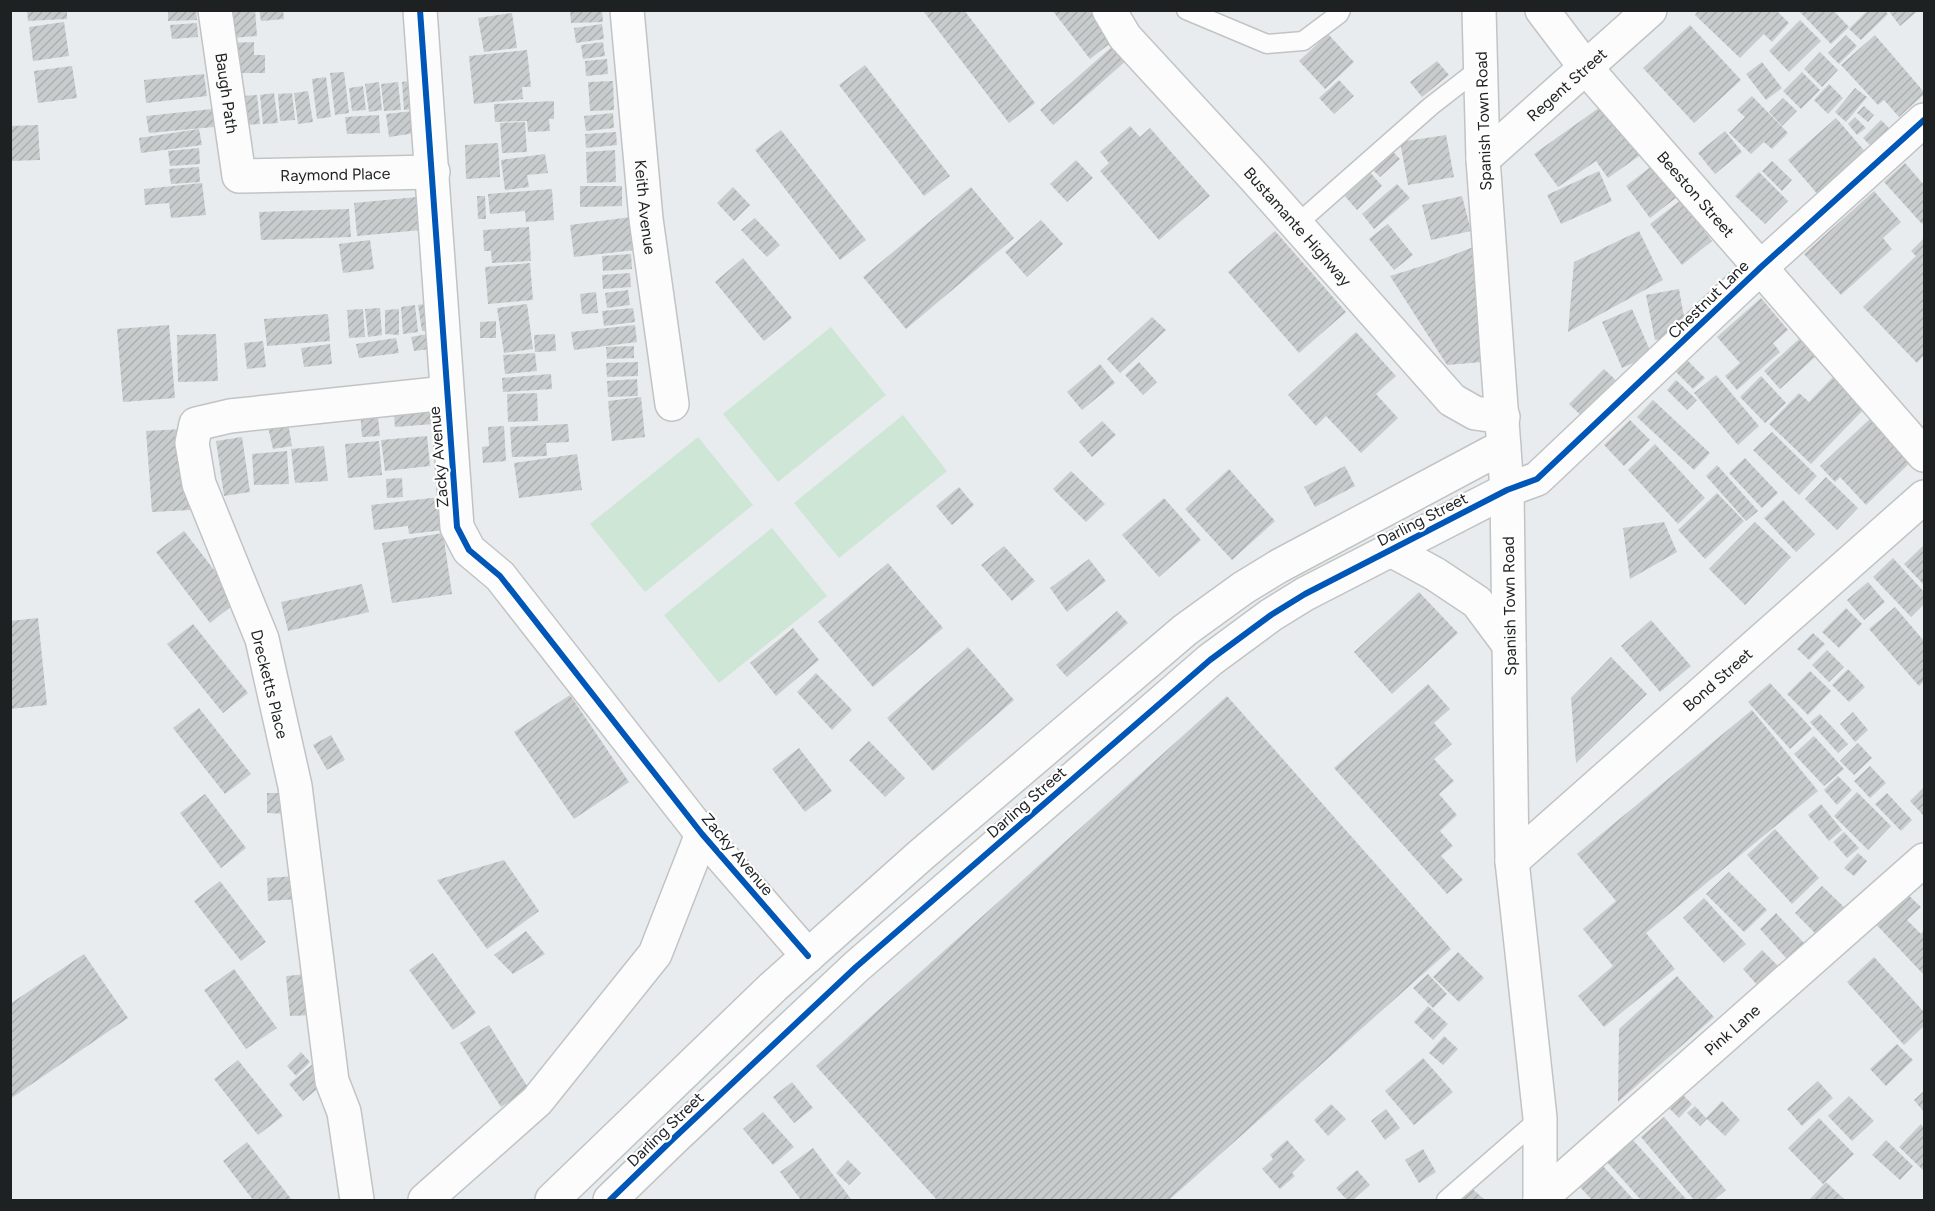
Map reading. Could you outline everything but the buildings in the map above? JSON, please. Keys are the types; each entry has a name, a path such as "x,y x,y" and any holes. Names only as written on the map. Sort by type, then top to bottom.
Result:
{"street":[{"name":"Baugh Path","path":"215,10 239,176"},
{"name":"Zacky Avenue","path":"420,10 457,527 469,550 500,576 702,834 808,956"},
{"name":"Keith Avenue","path":"627,10 646,219 672,404"},
{"name":"Bustamante Highway","path":"1109,10 1125,37 1452,400 1504,431"},
{"name":"Spanish Town Road","path":"1479,10 1483,159 1507,490 1512,861 1540,1118 1540,1200"},
{"name":"Beeston Street","path":"1542,10 1586,68 1924,455"},
{"name":"Regent Street","path":"1483,159 1650,10"},
{"name":"Chestnut Lane","path":"1507,490 1537,479 1761,267 1924,120"},
{"name":"Raymond Place","path":"239,176 433,172"},
{"name":"Drecketts Place","path":"357,1200 344,1112 332,1082 295,786 261,639 199,484 192,443 196,424 230,416 446,393"},
{"name":"Darling Street","path":"552,1200 808,956 921,855 1185,630 1243,588 1504,431"},
{"name":"Darling Street","path":"610,1200 856,967 1210,660 1296,599 1507,490"},
{"name":"Bond Street","path":"1512,861 1924,497"},
{"path":"1391,550 1435,574 1477,602 1509,645"},
{"path":"425,1200 537,1101 655,954 702,834"},
{"name":"Pink Lane","path":"1540,1200 1924,860"}],"lane":[{"path":"1186,10 1267,44 1303,41 1339,14 1341,10"},
{"path":"1296,225 1431,106 1480,68"},
{"path":"1446,1200 1540,1118"}],"green space":[{"path":"831,327 886,395 778,482 723,414"},
{"path":"903,415 947,471 839,558 794,503"},
{"path":"698,437 753,505 645,592 590,524"},
{"path":"772,528 827,596 719,683 664,615"}],"cycle path":[{"path":"420,10 457,527 469,550 500,576 702,834 808,956"},
{"path":"610,1200 856,967 1210,660 1271,615 1305,594 1507,490 1537,479 1761,267 1924,120"}]}
